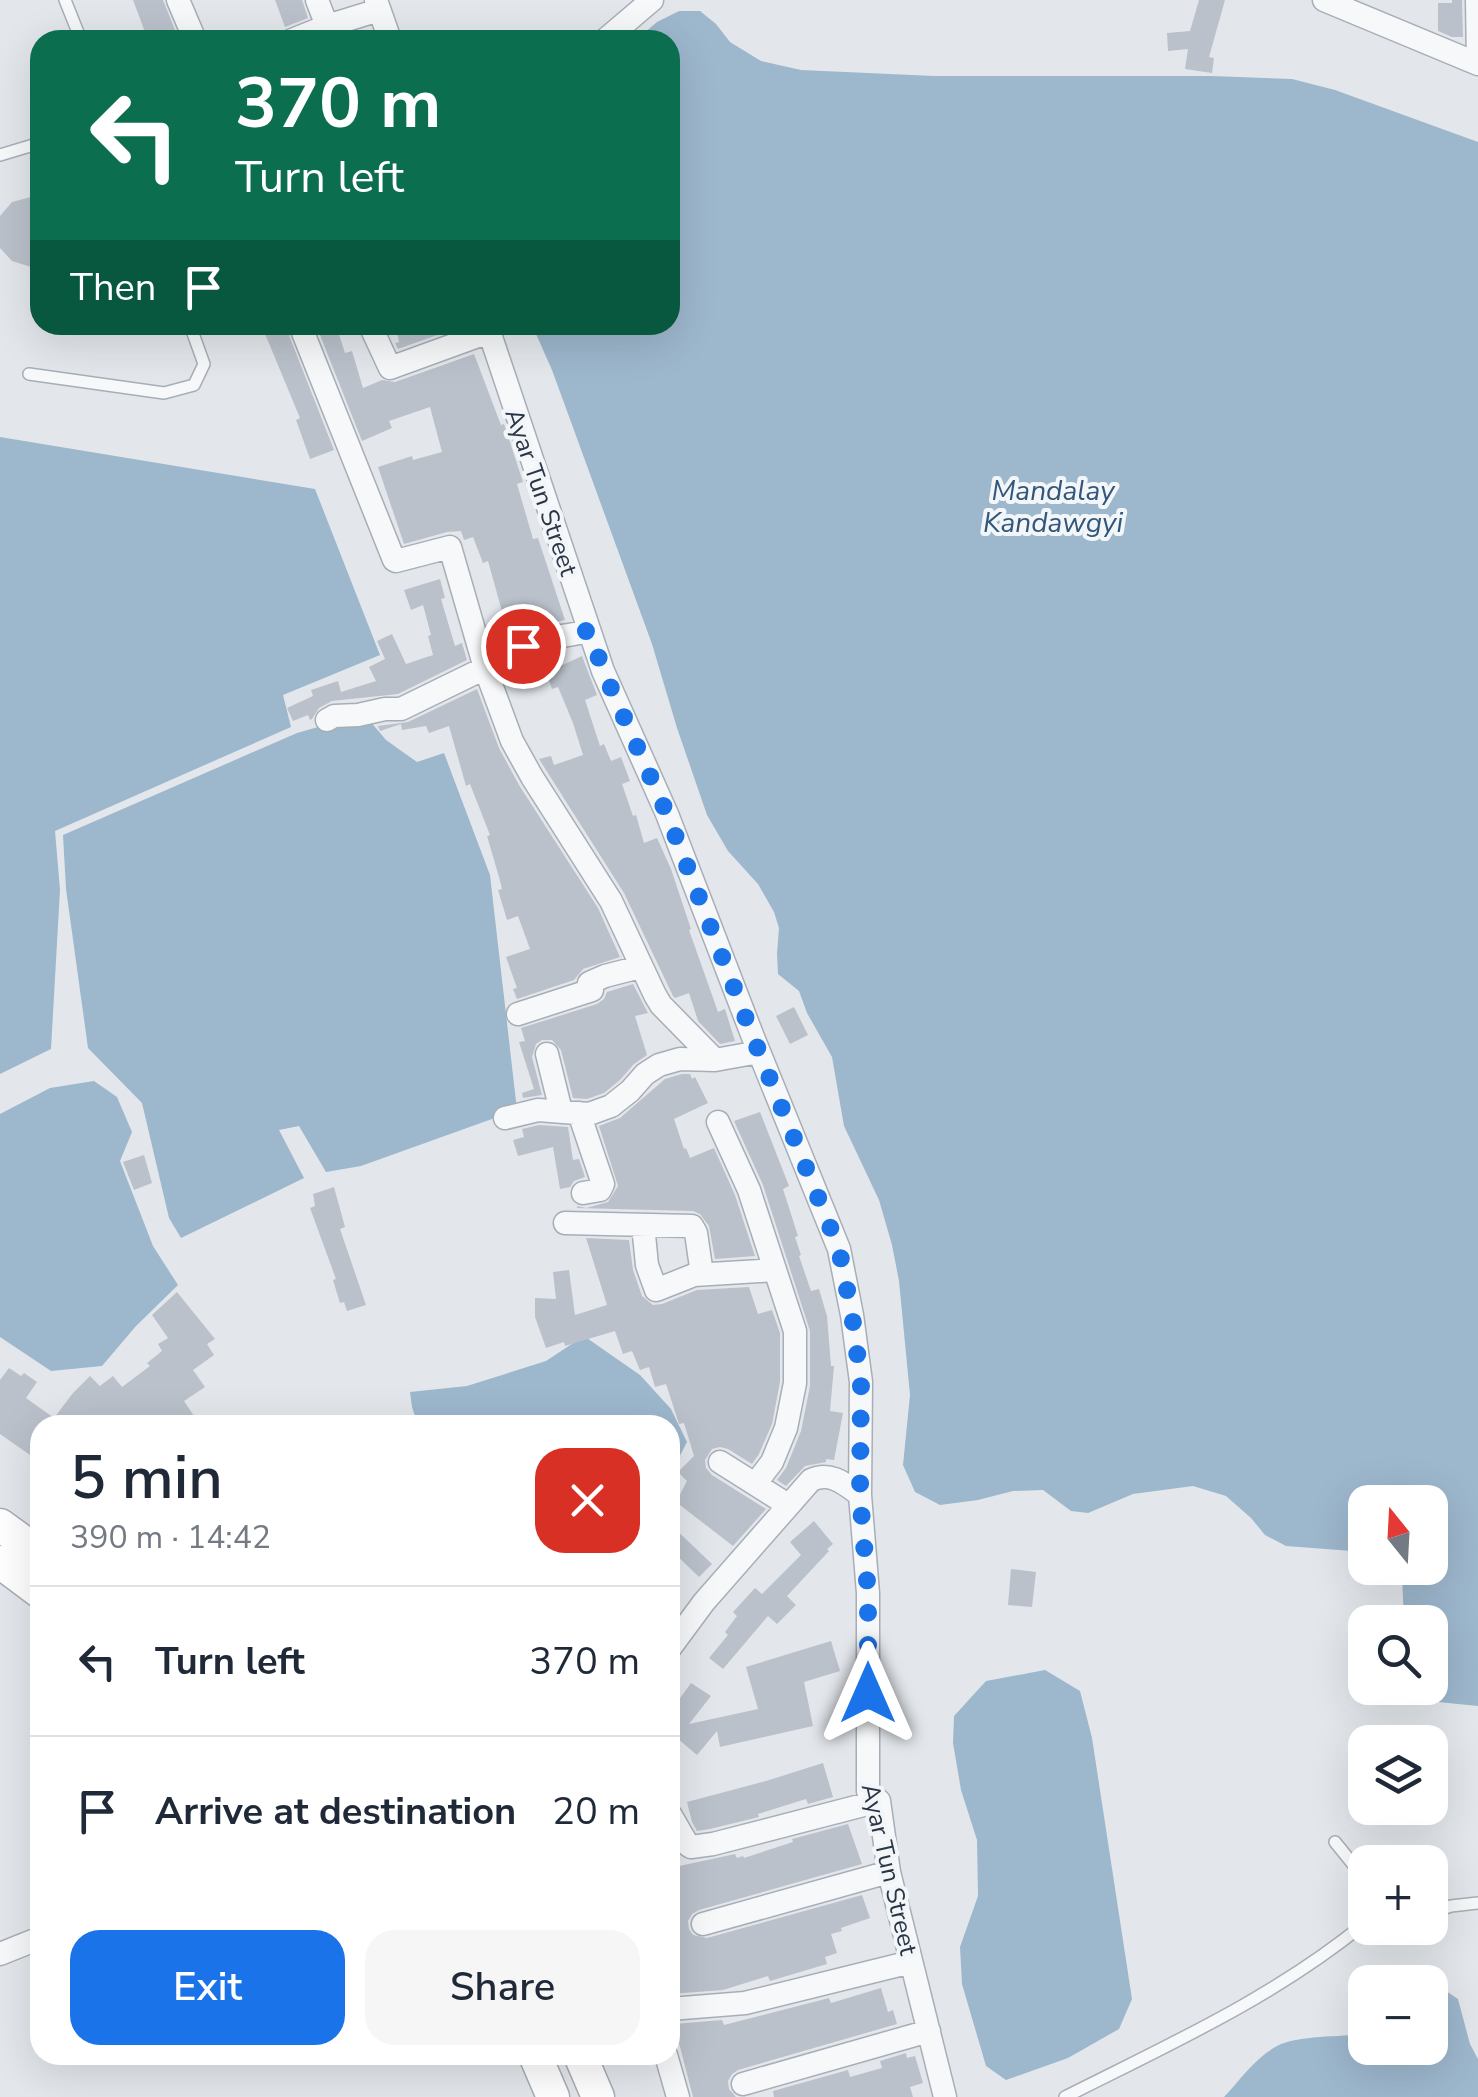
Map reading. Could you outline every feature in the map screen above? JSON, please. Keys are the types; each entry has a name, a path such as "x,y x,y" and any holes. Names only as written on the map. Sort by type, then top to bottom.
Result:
{"main road":[{"path":"0,1525 30,1547"},
{"path":"0,1562 30,1584"},
{"path":"539,2065 553,2097"},
{"path":"584,2065 598,2097"}],"street":[{"path":"178,0 191,30"},
{"path":"316,0 327,26"},
{"path":"618,30 652,0"},
{"path":"1324,0 1478,63 1477,0"},
{"path":"317,30 377,5 386,30"},
{"path":"304,335 394,560 450,547 485,668 512,741 611,902 661,1005 715,1060"},
{"path":"375,335 390,368 473,335"},
{"name":"Ayar Tun Street","path":"490,335 603,670 667,814 839,1249 861,1382 860,1496 868,1593 868,1791 879,1801 889,1872 945,2097"},
{"path":"327,720 402,709 523,646 589,630"},
{"path":"518,1014 592,990 589,983 640,967"},
{"path":"505,1118 538,1110 590,1114 611,1106 659,1065 680,1059 715,1060 759,1052"},
{"path":"547,1054 603,1184 600,1190 583,1192"},
{"path":"718,1122 749,1190 795,1331 795,1382 786,1428 772,1462 756,1484"},
{"path":"565,1224 692,1226 702,1274"},
{"path":"643,1225 656,1290 702,1274 775,1270"},
{"path":"720,1462 788,1505"},
{"path":"680,1634 804,1486 817,1477 836,1478 860,1496"},
{"path":"680,1831 688,1845 713,1844 879,1801"},
{"path":"703,1924 889,1872"},
{"path":"0,1954 30,1942"},
{"path":"680,2008 744,2003 911,1962"},
{"path":"742,2084 930,2030"},
{"path":"669,2065 678,2097"}],"lane":[{"path":"66,0 77,30"},
{"path":"0,155 30,146"},
{"path":"29,374 164,393 194,384 204,364 194,335"},
{"path":"1335,1842 1348,1858"},
{"path":"1448,1907 1478,1903"},
{"path":"1065,2097 1171,2046 1279,1984 1348,1936"}],"water":[{"name":"Mandalay Kandawgyi","path":"679,11 700,11 730,42 761,61 801,70 934,76 1292,79 1335,90 1478,142 1478,1706 1448,1703 1448,1605 1403,1605 1402,1585 1448,1585 1448,1485 1348,1485 1348,1551 1286,1546 1265,1535 1226,1496 1193,1486 1133,1494 1088,1513 1071,1511 1043,1490 1013,1491 940,1505 915,1492 903,1465 910,1395 899,1281 879,1200 844,1126 832,1057 799,991 778,974 779,928 774,912 758,884 728,851 707,815 652,644 536,335 680,335 680,30 648,30"},
{"path":"0,437 315,489 380,655 283,695 291,727 55,831 60,890 51,1049 0,1074"},
{"path":"364,714 386,740 417,762 444,753 490,875 517,1110 361,1166 326,1172 299,1126 279,1130 304,1178 181,1238 169,1218 142,1103 88,1048 66,889 63,835 297,733"},
{"path":"94,1081 117,1097 132,1132 120,1161 153,1246 178,1285 102,1366 51,1371 0,1337 0,1114 50,1088"},
{"path":"584,1336 640,1375 674,1415 415,1415 410,1392 467,1386 546,1361"},
{"path":"680,1428 687,1442 680,1456"},
{"path":"1045,1670 1080,1691 1092,1738 1132,1999 1119,2029 1068,2058 1006,2080 986,2066 962,1984 960,1947 978,1896 977,1840 961,1790 953,1743 954,1716 986,1681"},
{"path":"1448,1992 1458,1999 1478,2059 1478,2097 1224,2097 1262,2056 1277,2046 1348,2035 1348,2065 1448,2065"}],"building":[{"path":"133,0 163,0 175,30 144,30"},
{"path":"275,0 302,0 308,18 285,27"},
{"path":"1199,0 1225,0 1209,57 1214,58 1212,73 1185,69 1188,49 1168,51 1167,33 1190,31"},
{"path":"1462,0 1463,37 1438,31 1438,3"},
{"path":"30,197 30,267 12,261 0,248 0,216 12,202"},
{"path":"265,335 289,335 334,450 310,459 296,420 300,418"},
{"path":"320,335 339,335 345,353 352,351 363,388 382,380 395,382 474,354 501,425 504,424 523,482 517,484 533,539 538,538 565,620 529,627 494,644 491,633 501,629 497,617 503,615 488,561 483,563 473,537 464,540 461,531 447,532 404,544 378,467 442,452 430,407 389,421 392,428 362,441"},
{"path":"397,335 438,335 398,349 395,343 399,342"},
{"path":"440,579 445,598 441,599 455,646 462,643 467,660 398,694 332,701 319,708 312,719 308,715 293,721 287,708 313,696 311,690 338,681 341,692 376,681 369,667 385,659 377,641 392,634 406,664 433,655 423,605 411,610 404,590"},
{"path":"549,653 554,669 582,656 597,695 585,700 600,746 604,744 611,761 621,757 630,781 622,784 633,816 636,815 644,843 657,838 718,1012 725,1009 735,1041 720,1044 698,1021 689,993 673,996 624,893 539,759 551,756 554,765 583,755 558,687 552,689 549,680 508,687 503,674"},
{"path":"477,689 499,748 598,908 620,957 583,969 574,980 517,999 506,957 530,949 518,916 507,920 487,836 490,835 470,784 466,786 449,726 429,733 426,726 402,730 401,724 380,731 378,726 408,722"},
{"path":"633,984 648,1013 635,1016 647,1055 604,1093 587,1099 573,1098 561,1050 552,1040 542,1040 536,1044 532,1057 542,1095 523,1098 522,1093 534,1089 519,1042 525,1041 521,1028 597,1004 607,992"},
{"path":"794,1007 808,1035 790,1044 776,1016"},
{"path":"682,1074 695,1077 708,1103 674,1119 684,1149 690,1158 714,1148 755,1256 715,1259 709,1226 693,1211 577,1208 608,1202 618,1186 599,1126 620,1118 665,1079"},
{"path":"760,1112 789,1186 783,1189 798,1236 795,1237 799,1256 811,1291 819,1289 827,1316 834,1366 830,1411 843,1413 834,1460 805,1466 786,1486 777,1480 801,1431 810,1386 810,1331 763,1185 734,1121"},
{"path":"539,1125 568,1127 573,1160 579,1159 585,1177 560,1189 553,1147 518,1156 513,1140 524,1137 522,1129"},
{"path":"144,1155 152,1183 134,1190 123,1162"},
{"path":"334,1187 345,1227 340,1229 366,1305 347,1311 344,1302 340,1303 333,1280 336,1279 310,1208 315,1206 313,1194"},
{"path":"586,1238 629,1240 642,1296 653,1305 697,1290 749,1287 758,1314 772,1310 780,1333 780,1382 772,1424 759,1454 752,1464 720,1447 712,1449 705,1460 712,1475 766,1509 733,1546 680,1505 687,1481 680,1470 694,1456 666,1384 655,1387 649,1367 640,1370 632,1351 623,1354 615,1331 546,1348 535,1317 535,1298 556,1299 553,1272 569,1270 575,1315 607,1305"},
{"path":"177,1292 215,1339 207,1344 214,1355 193,1370 205,1387 184,1401 193,1415 56,1415 90,1376 100,1386 113,1376 122,1387 150,1366 147,1363 162,1351 158,1344 168,1338 152,1315"},
{"path":"9,1368 37,1382 26,1398 50,1415 30,1415 30,1455 0,1434 0,1380"},
{"path":"814,1521 833,1544 787,1596 796,1605 777,1624 768,1616 723,1669 709,1658 728,1635 725,1632 737,1616 733,1612 755,1588 762,1594 801,1555 790,1542"},
{"path":"680,1534 712,1564 699,1577 680,1559"},
{"path":"1011,1569 1036,1572 1032,1607 1008,1605"},
{"path":"831,1641 840,1671 804,1682 813,1726 720,1747 717,1731 697,1755 680,1741 680,1698 691,1683 711,1696 689,1724 758,1709 746,1667"},
{"path":"823,1763 833,1797 808,1804 806,1799 758,1814 759,1817 710,1829 697,1831 692,1822 687,1802"},
{"path":"848,1824 862,1864 699,1910 688,1921 693,1935 707,1938 862,1895 870,1918 831,1934 837,1953 825,1957 827,1964 770,1981 768,1976 723,1990 680,1993 680,1866 735,1854 744,1858 793,1842 792,1839"},
{"path":"881,1988 888,2012 893,2010 897,2024 738,2070 728,2081 736,2097 693,2097 680,2047 680,2024 722,2020 724,2025 829,1998 831,2003"},
{"path":"906,2053 907,2058 915,2056 923,2083 910,2087 913,2097 774,2097 773,2091 848,2070 850,2077 882,2068 880,2061"}],"route":[{"path":"523,646 589,630 667,814 839,1249 861,1382 860,1496 868,1593 868,1693"}]}
